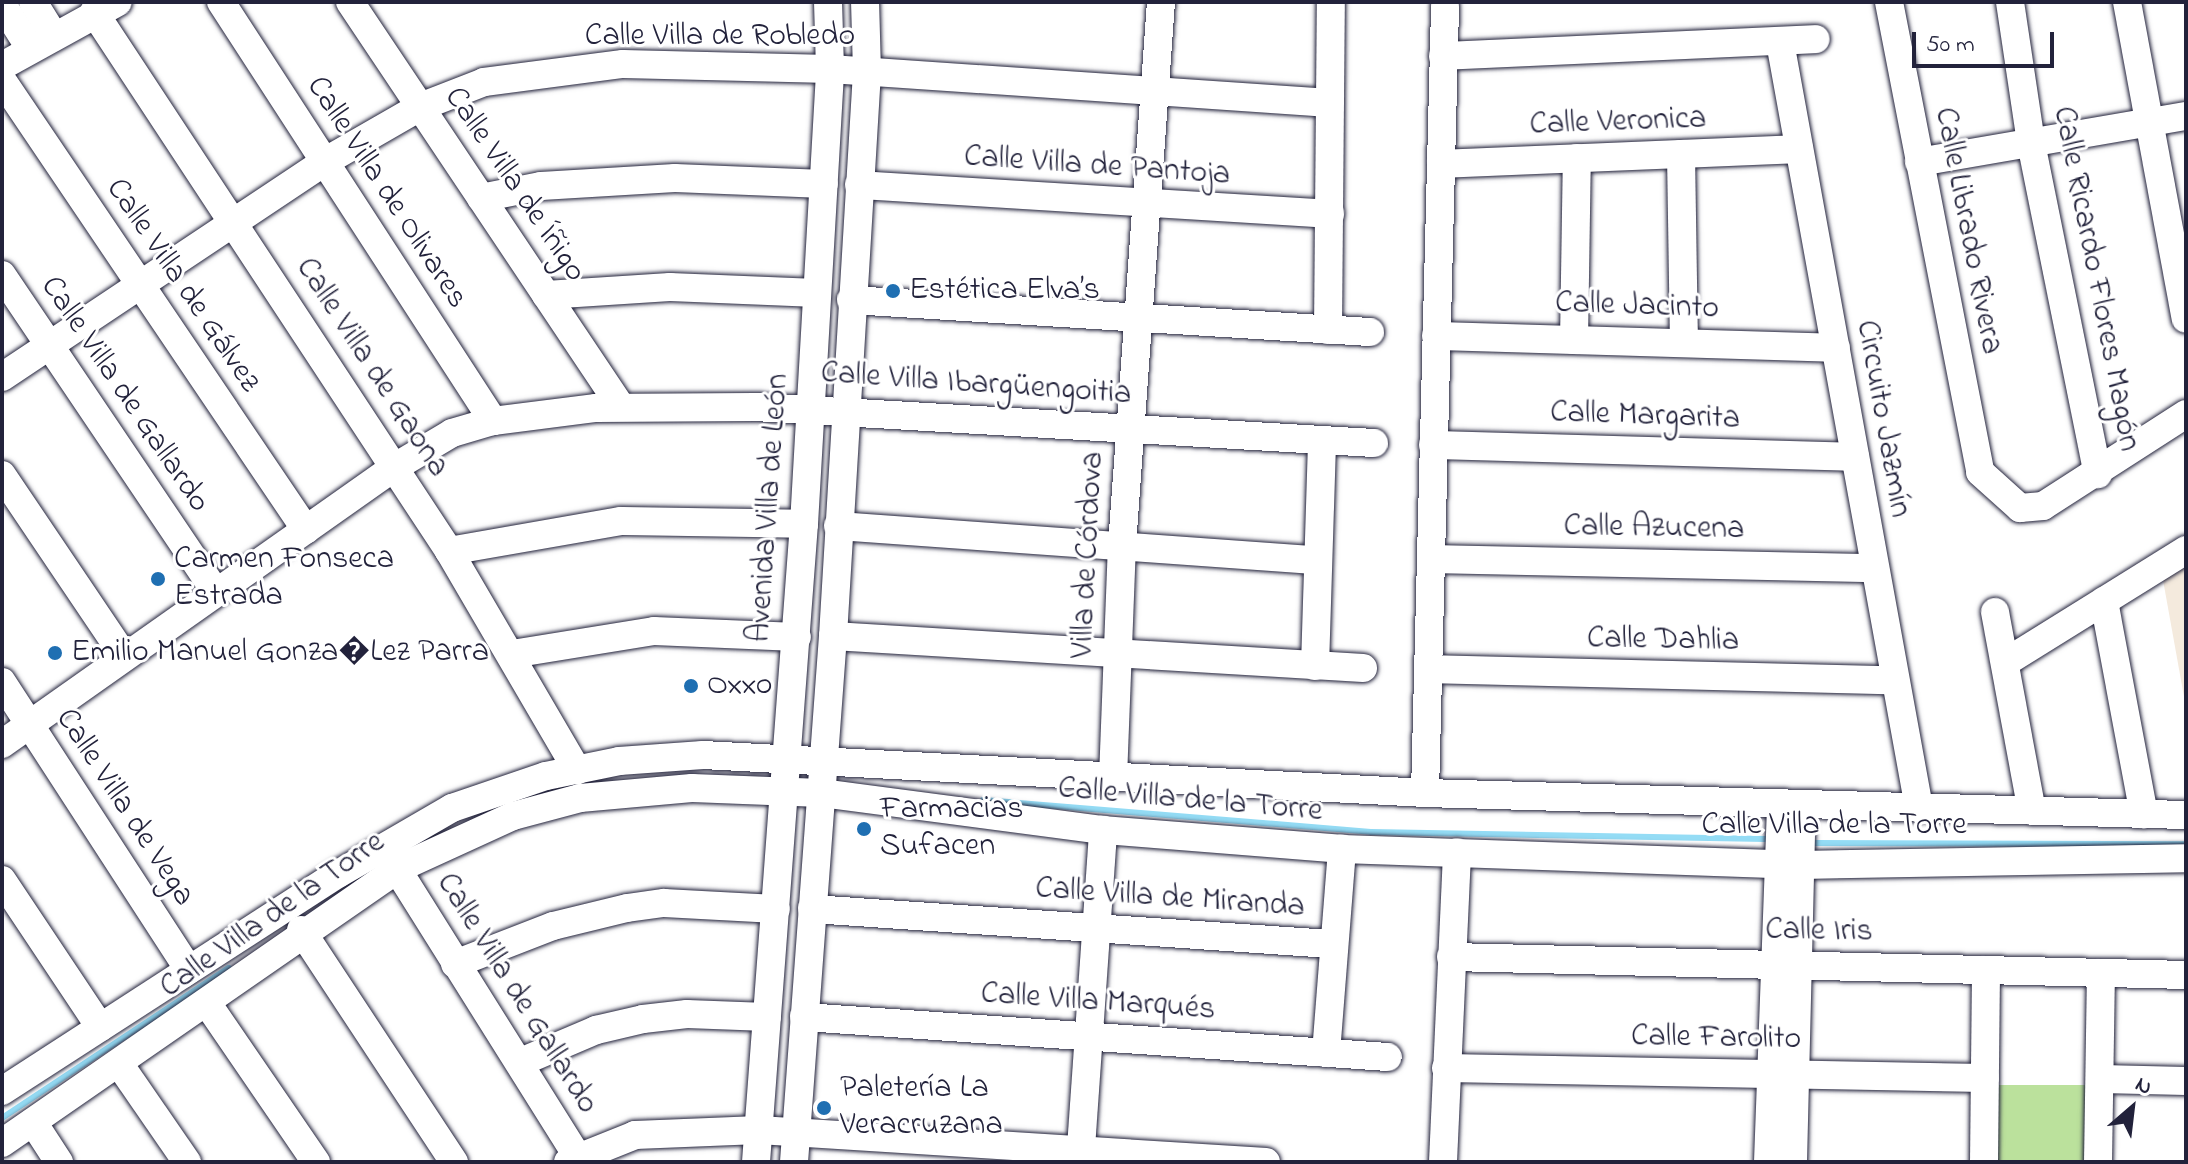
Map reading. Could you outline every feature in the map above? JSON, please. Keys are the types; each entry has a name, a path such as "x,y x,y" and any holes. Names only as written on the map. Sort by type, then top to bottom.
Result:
{"street":[{"path":"33,2 42,41"},
{"name":"Calle Villa de Olivares","path":"221,2 493,421"},
{"name":"Calle Villa de Íñigo","path":"350,2 621,407"},
{"name":"Avenida Villa de León","path":"756,1162 785,759 797,637 830,69 828,2"},
{"name":"Avenida Villa de León","path":"794,1162 833,636 844,409 867,72 865,2"},
{"name":"Villa de Córdova","path":"1113,778 1122,546 1161,2"},
{"path":"1328,330 1331,2"},
{"name":"Calle Librado Rivera","path":"1889,2 1980,472 2020,508 2043,506 2098,474"},
{"name":"Calle Ricardo Flores Magón","path":"2010,2 2031,143 2098,474"},
{"path":"2127,2 2152,122 2186,319"},
{"path":"2,4 42,41"},
{"path":"1425,793 1445,6"},
{"path":"2,66 106,7"},
{"name":"Calle Villa de Gaona","path":"106,7 235,223 449,551 512,654 577,770"},
{"path":"1443,56 1816,39"},
{"name":"Circuito Jazmín","path":"1780,42 1919,808"},
{"name":"Calle Villa de Robledo","path":"2,377 326,161 420,107 484,82 623,64 830,69 1330,103"},
{"name":"Calle Villa de Gálvez","path":"2,80 306,530"},
{"path":"1919,162 2186,116"},
{"name":"Calle Veronica","path":"1441,164 1799,149"},
{"path":"1681,154 1684,342"},
{"path":"1574,340 1577,158"},
{"path":"481,198 541,186 675,178 824,184"},
{"name":"Calle Villa de Pantoja","path":"859,185 1147,206 1330,214"},
{"name":"Calle Villa de Gallardo","path":"2,275 216,592"},
{"path":"546,295 670,287 817,293"},
{"path":"851,300 1370,332"},
{"name":"Calle Jacinto","path":"1436,336 1836,348"},
{"name":"Calle Villa Ibargüengoitia","path":"2,744 395,467 452,433 493,421 621,407 844,409 1130,430 1374,443"},
{"path":"2098,474 2186,414"},
{"path":"1315,666 1322,440"},
{"name":"Calle Margarita","path":"1433,445 1855,457"},
{"path":"2,475 124,656"},
{"path":"449,551 621,521 804,524"},
{"path":"838,526 1318,560"},
{"path":"2006,662 2186,550"},
{"name":"Calle Azucena","path":"1432,559 1874,568"},
{"path":"2104,601 2144,814"},
{"path":"1995,612 2032,811"},
{"path":"512,654 654,631 797,637"},
{"path":"833,636 1363,668"},
{"name":"Calle Dahlia","path":"1429,669 1895,680"},
{"name":"Calle Villa de Vega","path":"2,682 189,970"},
{"name":"Calle Villa de la Torre","path":"4,1085 338,874 452,808 577,770 703,755 1425,793 2186,815"},
{"name":"Calle Villa de la Torre","path":"2,1143 120,1065 301,930 397,869 513,816 580,798 692,788 821,793 1103,830 1342,849 1790,863 2186,858"},
{"path":"1768,1162 1783,1075 1792,804"},
{"path":"1081,1156 1103,830"},
{"path":"1326,1053 1331,944 1342,849"},
{"path":"1443,1162 1457,852"},
{"name":"Calle Villa de Gallardo","path":"397,869 455,964 521,1062 572,1159"},
{"path":"2,880 100,1027"},
{"path":"455,964 553,926 627,908 664,903 776,909"},
{"name":"Calle Villa de Miranda","path":"812,909 1331,944"},
{"path":"301,930 454,1162"},
{"name":"Calle Iris","path":"1451,957 2186,975"},
{"path":"1984,1162 1986,970"},
{"path":"2098,1162 2101,973"},
{"path":"207,1003 316,1162"},
{"path":"521,1062 596,1030 643,1019 687,1014 767,1017"},
{"name":"Calle Villa Marqués","path":"804,1017 1388,1057"},
{"path":"120,1065 187,1162"},
{"name":"Calle Farolito","path":"1446,1068 1985,1078"},
{"path":"1783,1075 1793,1162"},
{"path":"2101,1079 2186,1081"},
{"path":"33,1122 59,1162"},
{"path":"572,1159 635,1135 759,1130 1081,1156 1266,1162"}],"shaded area":[{"path":"2186,567 2186,708 2163,580"}],"green space":[{"path":"1981,1085 2104,1085 2104,1162 1981,1162"}],"waterway":[{"path":"983,800 1371,832 1766,839"},
{"path":"1814,843 2186,844"},
{"path":"2,1118 229,968"}],"place":[{"name":"Estética Elva’s","path":"893,291"},
{"name":"Carmen Fonseca Estrada","path":"158,579"},
{"name":"Emilio Manuel Gonza�Lez Parra","path":"55,653"},
{"name":"Oxxo","path":"691,686"},
{"name":"Farmacias Sufacen","path":"864,829"},
{"name":"Paletería La Veracruzana","path":"824,1108"}]}
